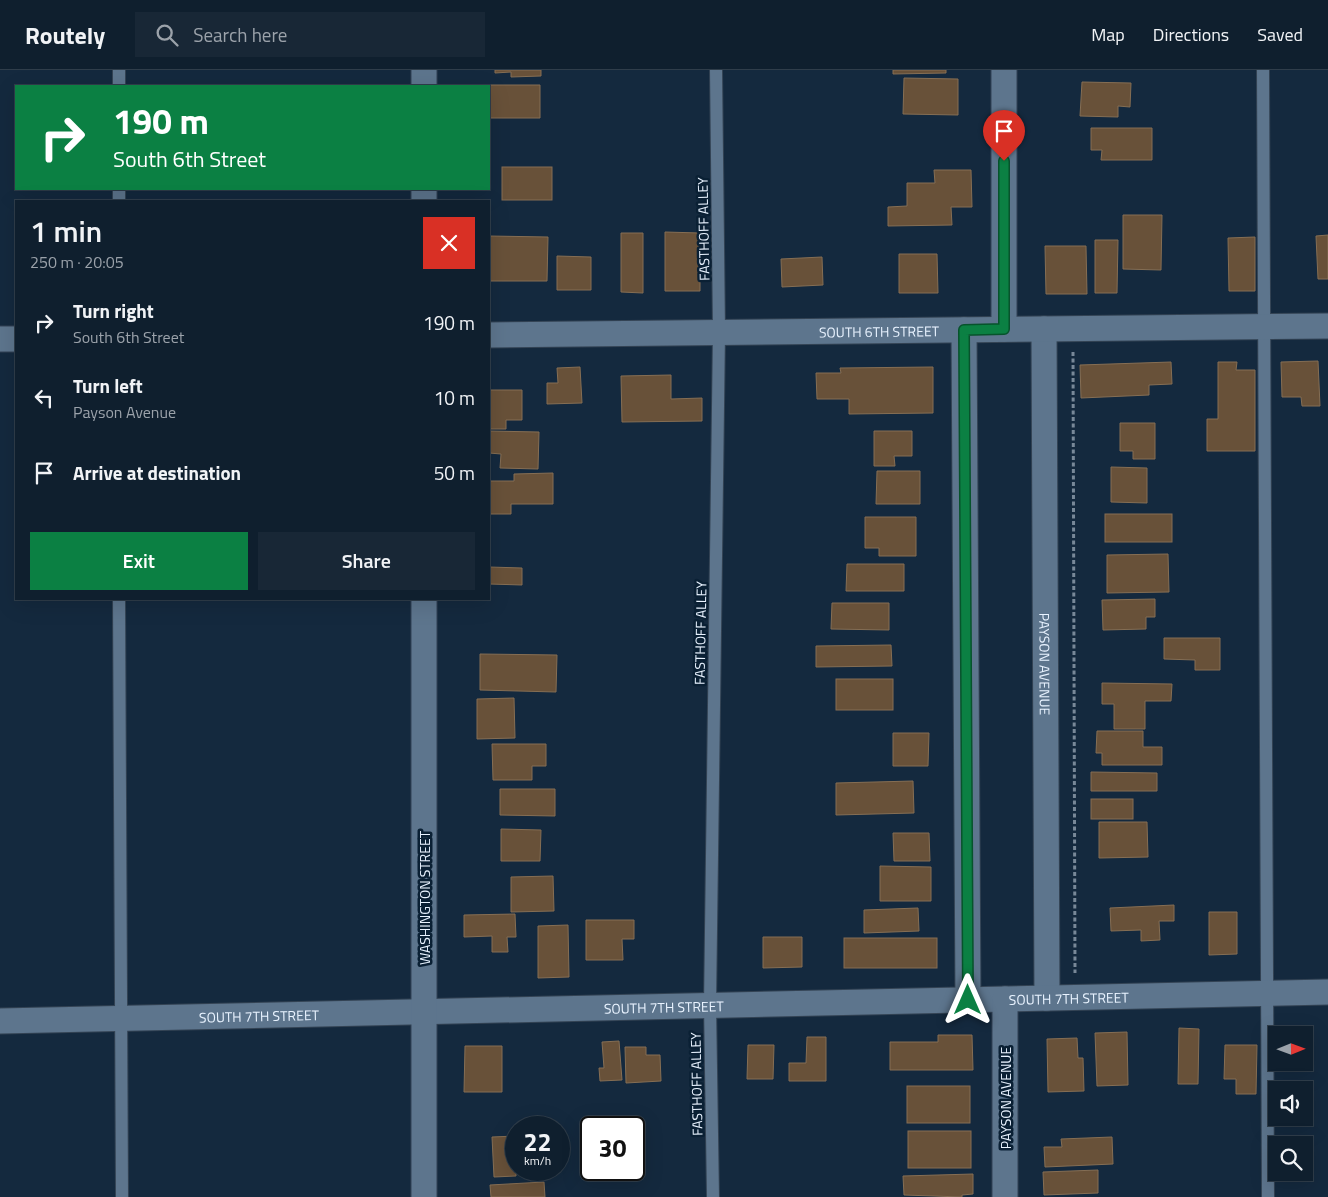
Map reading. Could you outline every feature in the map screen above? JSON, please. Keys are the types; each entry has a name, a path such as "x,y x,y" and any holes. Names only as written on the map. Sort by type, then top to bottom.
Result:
{"street":[{"path":"424,70 424,85"},
{"path":"1004,70 1004,329"},
{"name":"SOUTH 6TH STREET","path":"490,335 1328,326"},
{"name":"PAYSON AVENUE","path":"1044,329 1047,998"},
{"path":"964,330 968,1000"},
{"path":"0,339 15,339"},
{"name":"WASHINGTON STREET","path":"424,600 424,1197"},
{"name":"SOUTH 7TH STREET","path":"0,1021 1328,992"},
{"name":"PAYSON AVENUE","path":"1005,999 1005,1197"}],"lane":[{"path":"119,70 119,85"},
{"name":"FASTHOFF ALLEY","path":"713,1197 710,1005 719,332 716,70"},
{"path":"1263,70 1266,326 1268,1197"},
{"path":"119,600 122,1197"}],"path":[{"path":"1073,329 1075,998"}],"building":[{"path":"495,70 541,70 541,76 511,77 511,72 495,73"},
{"path":"893,70 946,70 946,73 893,74"},
{"path":"904,78 958,79 958,115 903,114"},
{"path":"1082,82 1131,83 1130,107 1118,106 1118,117 1080,116"},
{"path":"490,85 540,85 540,118 490,118"},
{"path":"1091,128 1152,128 1152,160 1101,160 1102,150 1091,150"},
{"path":"502,167 552,167 552,200 502,200"},
{"path":"934,170 971,170 972,207 951,207 952,225 888,226 888,207 907,206 907,183 935,183"},
{"path":"1123,215 1162,215 1161,270 1123,269"},
{"path":"665,232 700,233 700,291 665,291"},
{"path":"621,233 643,233 643,293 621,292"},
{"path":"1328,235 1328,279 1318,279 1316,236"},
{"path":"490,236 548,237 547,281 490,281"},
{"path":"1255,237 1255,291 1229,291 1228,238"},
{"path":"1095,240 1118,240 1117,293 1095,293"},
{"path":"1045,246 1086,246 1087,294 1046,294"},
{"path":"899,254 937,254 938,293 899,293"},
{"path":"557,256 591,257 591,290 557,290"},
{"path":"822,257 823,285 782,287 781,259"},
{"path":"1318,361 1320,406 1302,406 1301,397 1282,397 1281,362"},
{"path":"1171,362 1172,384 1149,385 1149,395 1081,398 1080,365"},
{"path":"1218,362 1237,362 1236,370 1255,370 1255,451 1207,451 1207,419 1218,419"},
{"path":"580,367 582,403 547,404 547,383 558,383 557,368"},
{"path":"933,367 933,413 849,414 849,399 817,399 816,373 841,373 840,368"},
{"path":"671,375 671,399 702,398 702,421 622,422 621,376"},
{"path":"490,390 522,390 522,420 506,420 506,429 490,429"},
{"path":"1120,423 1155,423 1155,459 1133,459 1133,451 1120,451"},
{"path":"490,431 539,432 538,469 500,468 501,454 490,453"},
{"path":"874,431 912,431 912,456 894,456 895,466 874,466"},
{"path":"1111,467 1147,468 1147,503 1111,502"},
{"path":"877,471 920,471 920,504 876,504"},
{"path":"553,473 553,504 511,504 511,514 490,514 490,481 514,481 514,474"},
{"path":"1105,514 1172,514 1172,542 1105,542"},
{"path":"865,517 916,517 916,556 879,556 879,548 865,548"},
{"path":"1168,554 1169,592 1107,593 1107,555"},
{"path":"847,564 904,564 904,591 846,591"},
{"path":"490,567 522,568 522,585 490,584"},
{"path":"1155,599 1155,617 1146,617 1146,629 1103,630 1102,600"},
{"path":"832,603 889,603 889,630 831,629"},
{"path":"1164,638 1220,638 1220,670 1195,670 1195,660 1164,659"},
{"path":"891,645 892,666 816,667 816,646"},
{"path":"480,654 557,655 556,692 480,690"},
{"path":"836,679 893,679 893,710 836,710"},
{"path":"1102,683 1172,684 1171,701 1145,701 1145,729 1114,729 1114,704 1102,704"},
{"path":"514,698 515,738 477,739 477,699"},
{"path":"1097,731 1143,731 1143,747 1162,747 1162,765 1102,765 1102,753 1096,753"},
{"path":"893,733 929,733 928,766 893,766"},
{"path":"492,744 546,744 546,766 532,766 532,780 493,780"},
{"path":"1091,772 1157,773 1157,791 1091,791"},
{"path":"913,781 914,813 836,815 836,783"},
{"path":"500,789 555,789 555,816 500,815"},
{"path":"1091,799 1133,799 1133,819 1091,819"},
{"path":"1099,822 1147,822 1148,857 1099,858"},
{"path":"501,829 541,830 540,861 501,861"},
{"path":"893,833 929,833 930,861 894,861"},
{"path":"880,866 931,867 931,901 880,901"},
{"path":"553,876 554,911 511,912 511,877"},
{"path":"1174,905 1174,921 1159,921 1160,940 1141,941 1141,930 1111,931 1110,908"},
{"path":"918,908 919,931 864,933 864,910"},
{"path":"1209,912 1237,912 1237,954 1209,955"},
{"path":"515,914 516,937 507,937 508,952 492,952 492,936 464,937 464,915"},
{"path":"586,920 634,920 634,939 622,939 623,960 586,960"},
{"path":"568,925 569,977 538,978 538,926"},
{"path":"763,937 802,937 802,967 763,968"},
{"path":"844,938 937,938 937,968 844,968"},
{"path":"1179,1028 1199,1029 1198,1084 1178,1084"},
{"path":"1127,1032 1128,1085 1097,1086 1095,1033"},
{"path":"938,1035 972,1035 973,1070 890,1070 890,1042 938,1042"},
{"path":"807,1037 826,1037 826,1081 789,1081 789,1063 806,1063"},
{"path":"1077,1038 1078,1058 1083,1058 1084,1091 1048,1092 1047,1039"},
{"path":"619,1041 622,1080 600,1081 599,1068 604,1068 602,1042"},
{"path":"748,1045 774,1045 773,1079 747,1079"},
{"path":"1225,1045 1257,1045 1256,1094 1236,1094 1236,1079 1224,1079"},
{"path":"465,1046 502,1046 502,1092 464,1092"},
{"path":"625,1047 646,1047 646,1055 660,1055 661,1081 626,1083"},
{"path":"907,1086 970,1086 970,1123 907,1123"},
{"path":"908,1131 971,1131 971,1168 908,1168"},
{"path":"505,1136 505,1176 494,1177 492,1137"},
{"path":"1112,1137 1113,1164 1045,1167 1044,1147 1062,1147 1061,1139"},
{"path":"1098,1170 1098,1193 1044,1195 1043,1172"},
{"path":"973,1174 973,1194 962,1195 962,1197 904,1195 903,1176"},
{"path":"544,1182 545,1197 491,1197 490,1185"}],"route":[{"path":"968,1000 964,330 1004,329 1004,161"}]}
